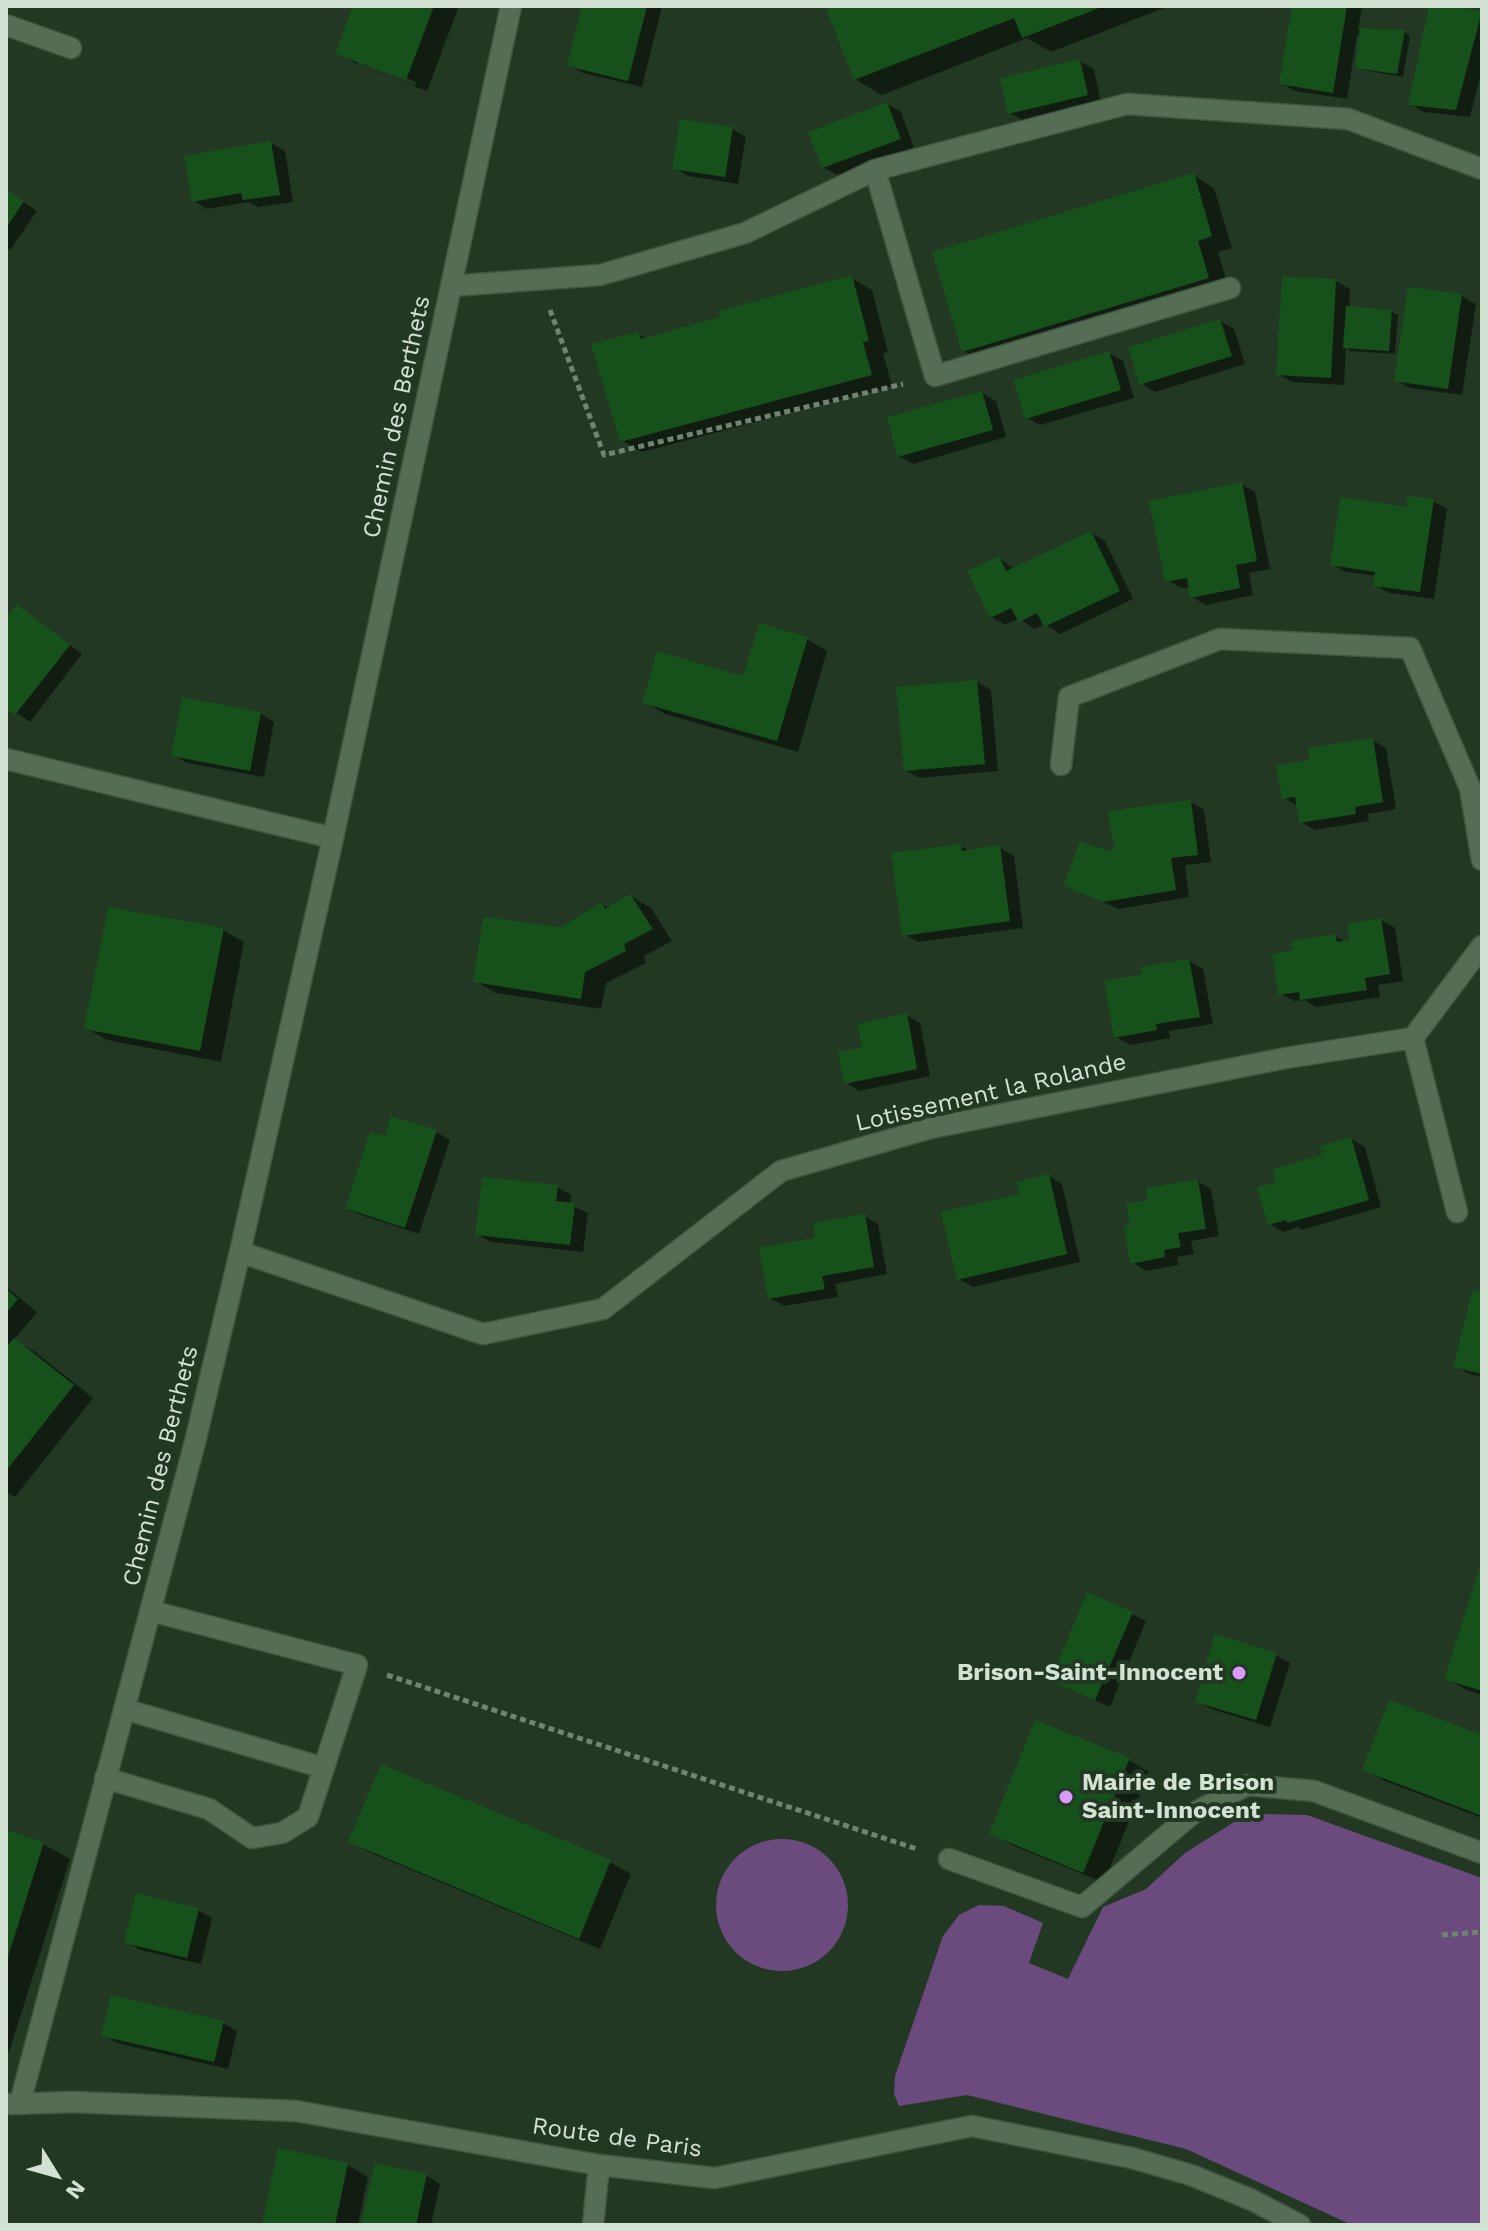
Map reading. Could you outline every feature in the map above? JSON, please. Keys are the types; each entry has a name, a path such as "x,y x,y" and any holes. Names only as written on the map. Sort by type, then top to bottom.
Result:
{"street":[{"name":"Chemin des Berthets","path":"13,2103 151,1611 195,1442 333,838 511,6"},
{"path":"6,25 71,48"},
{"path":"451,286 600,275 745,233 875,170 1127,104 1348,119 1482,169"},
{"path":"875,170 935,376 1230,288"},
{"path":"1061,765 1069,697 1220,639 1410,648 1470,788 1482,860"},
{"path":"6,759 333,838"},
{"path":"1457,1212 1413,1038 1482,946"},
{"name":"Lotissement la Rolande","path":"240,1252 483,1334 603,1309 781,1171 931,1128 1286,1058 1413,1038"},
{"path":"105,1778 209,1809 252,1838 282,1833 308,1817 357,1665 151,1611"},
{"path":"124,1709 324,1768"},
{"path":"949,1859 1082,1907 1192,1814 1247,1785 1314,1791 1482,1853"},
{"name":"Route de Paris","path":"13,2103 73,2102 296,2111 599,2165 715,2178 972,2126 1132,2158 1191,2175 1252,2200 1300,2225"},
{"path":"593,2225 599,2165"}],"path":[{"path":"539,281 604,455 935,376"},
{"path":"357,1665 949,1859"},
{"path":"1442,1935 1482,1932"}],"shaded area":[{"path":"1266,1814 1307,1815 1482,1878 1482,2225 1352,2225 1186,2149 967,2095 899,2106 894,2094 895,2076 943,1936 959,1915 979,1905 1004,1906 1043,1923 1029,1963 1068,1979 1103,1907 1146,1889 1185,1853 1234,1822"},
{"path":"782,1839 807,1844 829,1858 843,1880 848,1905 843,1930 829,1952 807,1966 782,1971 757,1966 735,1952 721,1930 716,1905 721,1880 735,1858 757,1844"}],"building":[{"path":"353,6 434,6 406,80 335,54"},
{"path":"582,6 647,6 628,81 567,66"},
{"path":"825,6 1104,6 1022,38 1014,18 854,80"},
{"path":"1292,6 1347,6 1333,93 1279,84"},
{"path":"1429,6 1482,11 1456,110 1408,105"},
{"path":"1360,28 1405,30 1397,74 1355,68"},
{"path":"1080,59 1088,95 1008,114 1000,78"},
{"path":"887,102 901,139 822,168 808,132"},
{"path":"680,119 733,127 725,177 672,169"},
{"path":"271,141 280,195 243,200 241,193 192,202 184,156"},
{"path":"1194,173 1212,236 1198,241 1209,278 962,352 932,252"},
{"path":"6,189 24,201 6,228"},
{"path":"852,275 869,341 863,342 872,375 620,442 591,344 638,332 641,339 720,317 719,311"},
{"path":"1282,276 1336,279 1331,378 1276,375"},
{"path":"1408,287 1462,294 1448,389 1394,381"},
{"path":"1346,306 1392,310 1389,351 1343,348"},
{"path":"1220,319 1232,356 1139,385 1128,347"},
{"path":"1109,351 1121,390 1025,419 1013,380"},
{"path":"982,391 993,430 897,457 887,417"},
{"path":"1242,482 1257,561 1236,565 1240,588 1190,598 1187,578 1165,582 1149,501"},
{"path":"1408,496 1434,499 1420,592 1373,586 1375,572 1330,565 1340,497 1406,507"},
{"path":"1091,531 1120,591 1044,627 1037,613 1019,622 1011,608 990,618 967,571 999,556 1006,571"},
{"path":"17,604 70,645 15,715 6,709 6,617"},
{"path":"759,623 808,637 777,741 642,703 657,651 743,676"},
{"path":"977,680 985,764 904,771 896,687"},
{"path":"182,697 261,712 250,771 171,756"},
{"path":"1373,738 1383,802 1355,807 1356,814 1299,823 1295,797 1282,799 1276,766 1309,760 1308,748"},
{"path":"1191,800 1198,855 1171,858 1176,890 1103,902 1063,886 1080,841 1109,851 1114,849 1108,811"},
{"path":"961,844 962,851 1000,845 1010,921 902,936 891,853"},
{"path":"630,894 653,929 624,944 626,951 585,972 581,999 473,982 483,917 561,927 602,902 605,909"},
{"path":"108,907 224,928 200,1051 84,1029"},
{"path":"1381,918 1390,974 1365,978 1367,990 1300,1000 1299,992 1278,995 1272,954 1293,950 1291,941 1335,934 1337,942 1350,940 1347,924"},
{"path":"1189,959 1200,1017 1156,1024 1157,1030 1114,1038 1104,981 1142,974 1140,967"},
{"path":"907,1013 917,1069 844,1084 838,1052 862,1047 857,1024"},
{"path":"391,1116 437,1130 405,1228 345,1208 370,1132 385,1136"},
{"path":"1351,1137 1369,1200 1287,1223 1286,1220 1268,1225 1257,1188 1276,1182 1272,1169 1322,1155 1320,1146"},
{"path":"1049,1174 1067,1254 957,1280 941,1212 1019,1194 1016,1182"},
{"path":"482,1177 558,1185 556,1201 575,1203 570,1245 475,1235"},
{"path":"1198,1179 1206,1229 1178,1233 1181,1247 1164,1250 1165,1257 1130,1264 1124,1226 1130,1225 1126,1204 1148,1200 1146,1188"},
{"path":"865,1214 874,1267 822,1276 825,1289 768,1299 759,1248 815,1238 813,1223"},
{"path":"6,1289 18,1299 6,1313"},
{"path":"1472,1290 1482,1293 1482,1374 1453,1367"},
{"path":"14,1338 74,1385 6,1471 6,1348"},
{"path":"1482,1563 1482,1691 1444,1679"},
{"path":"1087,1592 1133,1612 1095,1700 1050,1681"},
{"path":"1215,1634 1277,1653 1256,1720 1195,1702"},
{"path":"1389,1700 1482,1735 1482,1816 1362,1770"},
{"path":"1035,1720 1130,1758 1083,1873 989,1834"},
{"path":"381,1764 611,1860 579,1939 348,1842"},
{"path":"6,1830 44,1842 7,1960 6,1960"},
{"path":"136,1893 199,1908 187,1958 124,1943"},
{"path":"111,1995 224,2021 214,2062 101,2036"},
{"path":"278,2148 348,2163 335,2225 262,2225"},
{"path":"375,2163 427,2174 416,2225 361,2225"}],"place":[{"name":"Brison-Saint-Innocent","path":"1239,1673"},
{"name":"Mairie de Brison Saint-Innocent","path":"1066,1797"}]}
